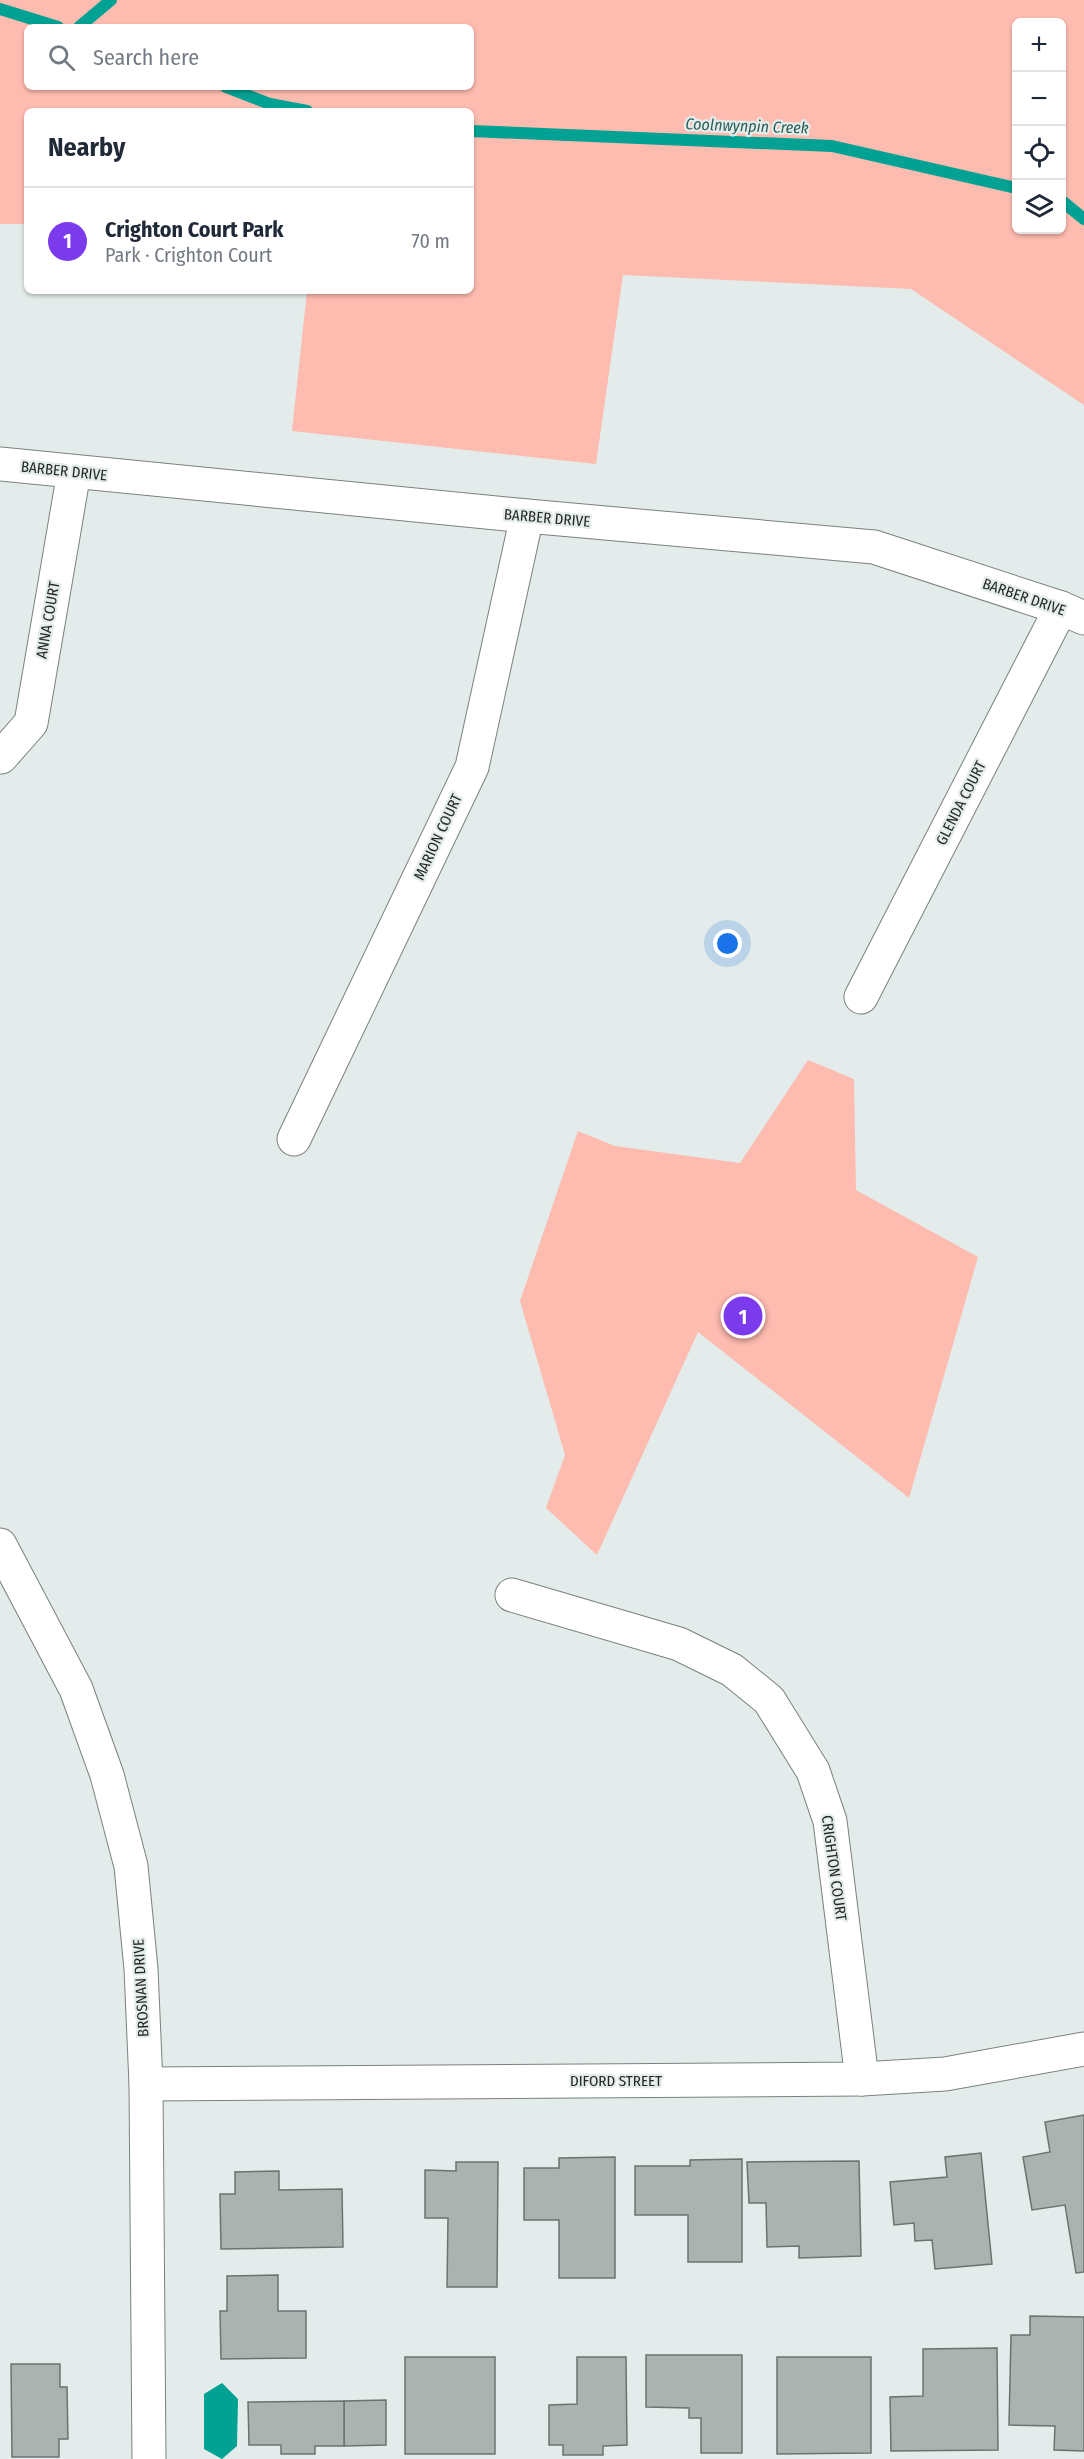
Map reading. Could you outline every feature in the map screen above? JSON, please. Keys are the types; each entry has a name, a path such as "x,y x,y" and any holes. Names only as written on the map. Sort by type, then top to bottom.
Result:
{"street":[{"name":"BARBER DRIVE","path":"0,464 527,516 874,547 1073,613"},
{"name":"ANNA COURT","path":"2,758 31,723 74,472"},
{"name":"MARION COURT","path":"294,1139 472,767 527,516"},
{"name":"GLENDA COURT","path":"861,997 1073,613"},
{"name":"BROSNAN DRIVE","path":"0,1545 76,1689 107,1775 131,1866 141,1969 146,2084 149,2459"},
{"name":"CRIGHTON COURT","path":"512,1596 679,1644 732,1670 769,1700 813,1771 830,1821 862,2079"},
{"name":"DIFORD STREET","path":"146,2084 862,2079 945,2074 1084,2049"}],"shaded area":[{"path":"0,0 1084,0 1084,405 911,289 623,275 596,464 292,431 307,294 474,294 474,108 24,108 24,224 0,224"},
{"path":"808,1060 854,1079 856,1190 978,1257 909,1498 698,1332 597,1555 546,1508 565,1455 520,1301 578,1131 615,1146 740,1163"},
{"path":"222,2383 238,2399 237,2446 222,2459 204,2449 204,2394"}],"building":[{"path":"1084,2115 1084,2272 1076,2273 1065,2205 1032,2210 1023,2157 1050,2152 1045,2122"},
{"path":"981,2153 992,2264 935,2269 932,2240 915,2241 914,2223 894,2225 890,2182 947,2177 945,2157"},
{"path":"615,2157 615,2278 559,2278 559,2220 524,2220 524,2168 559,2168 559,2158"},
{"path":"742,2159 742,2262 688,2262 688,2215 635,2215 635,2166 690,2166 690,2160"},
{"path":"859,2161 861,2256 799,2258 799,2246 767,2247 766,2203 749,2203 747,2162"},
{"path":"456,2162 498,2162 497,2287 447,2287 448,2218 425,2218 425,2170 456,2171"},
{"path":"279,2171 279,2190 342,2189 343,2247 221,2249 220,2194 235,2194 235,2172"},
{"path":"278,2275 278,2311 306,2311 306,2358 221,2359 220,2311 227,2311 227,2276"},
{"path":"1030,2316 1084,2317 1084,2451 1054,2450 1055,2426 1009,2425 1011,2335 1030,2335"},
{"path":"997,2348 998,2450 891,2451 890,2397 923,2396 923,2349"},
{"path":"646,2355 742,2355 742,2453 701,2453 701,2418 689,2418 689,2408 646,2407"},
{"path":"405,2357 495,2357 495,2454 405,2454"},
{"path":"577,2357 626,2357 627,2445 603,2446 603,2455 563,2455 563,2445 549,2445 549,2405 577,2404"},
{"path":"777,2357 871,2357 871,2453 777,2454"},
{"path":"11,2364 60,2364 60,2387 67,2387 68,2439 59,2439 59,2457 12,2457"},
{"path":"386,2400 386,2445 344,2446 344,2401"},
{"path":"344,2401 344,2446 315,2446 315,2454 281,2454 281,2445 249,2445 248,2402"}],"waterway":[{"name":"Coolnwynpin Creek","path":"83,24 111,0"},
{"name":"Coolnwynpin Creek","path":"0,9 48,24"},
{"name":"Coolnwynpin Creek","path":"234,90 270,104 291,108"},
{"name":"Coolnwynpin Creek","path":"474,131 832,146 1012,187"},
{"name":"Coolnwynpin Creek","path":"1066,204 1084,219"}],"place":[{"name":"Crighton Court Park","path":"743,1316"}]}
